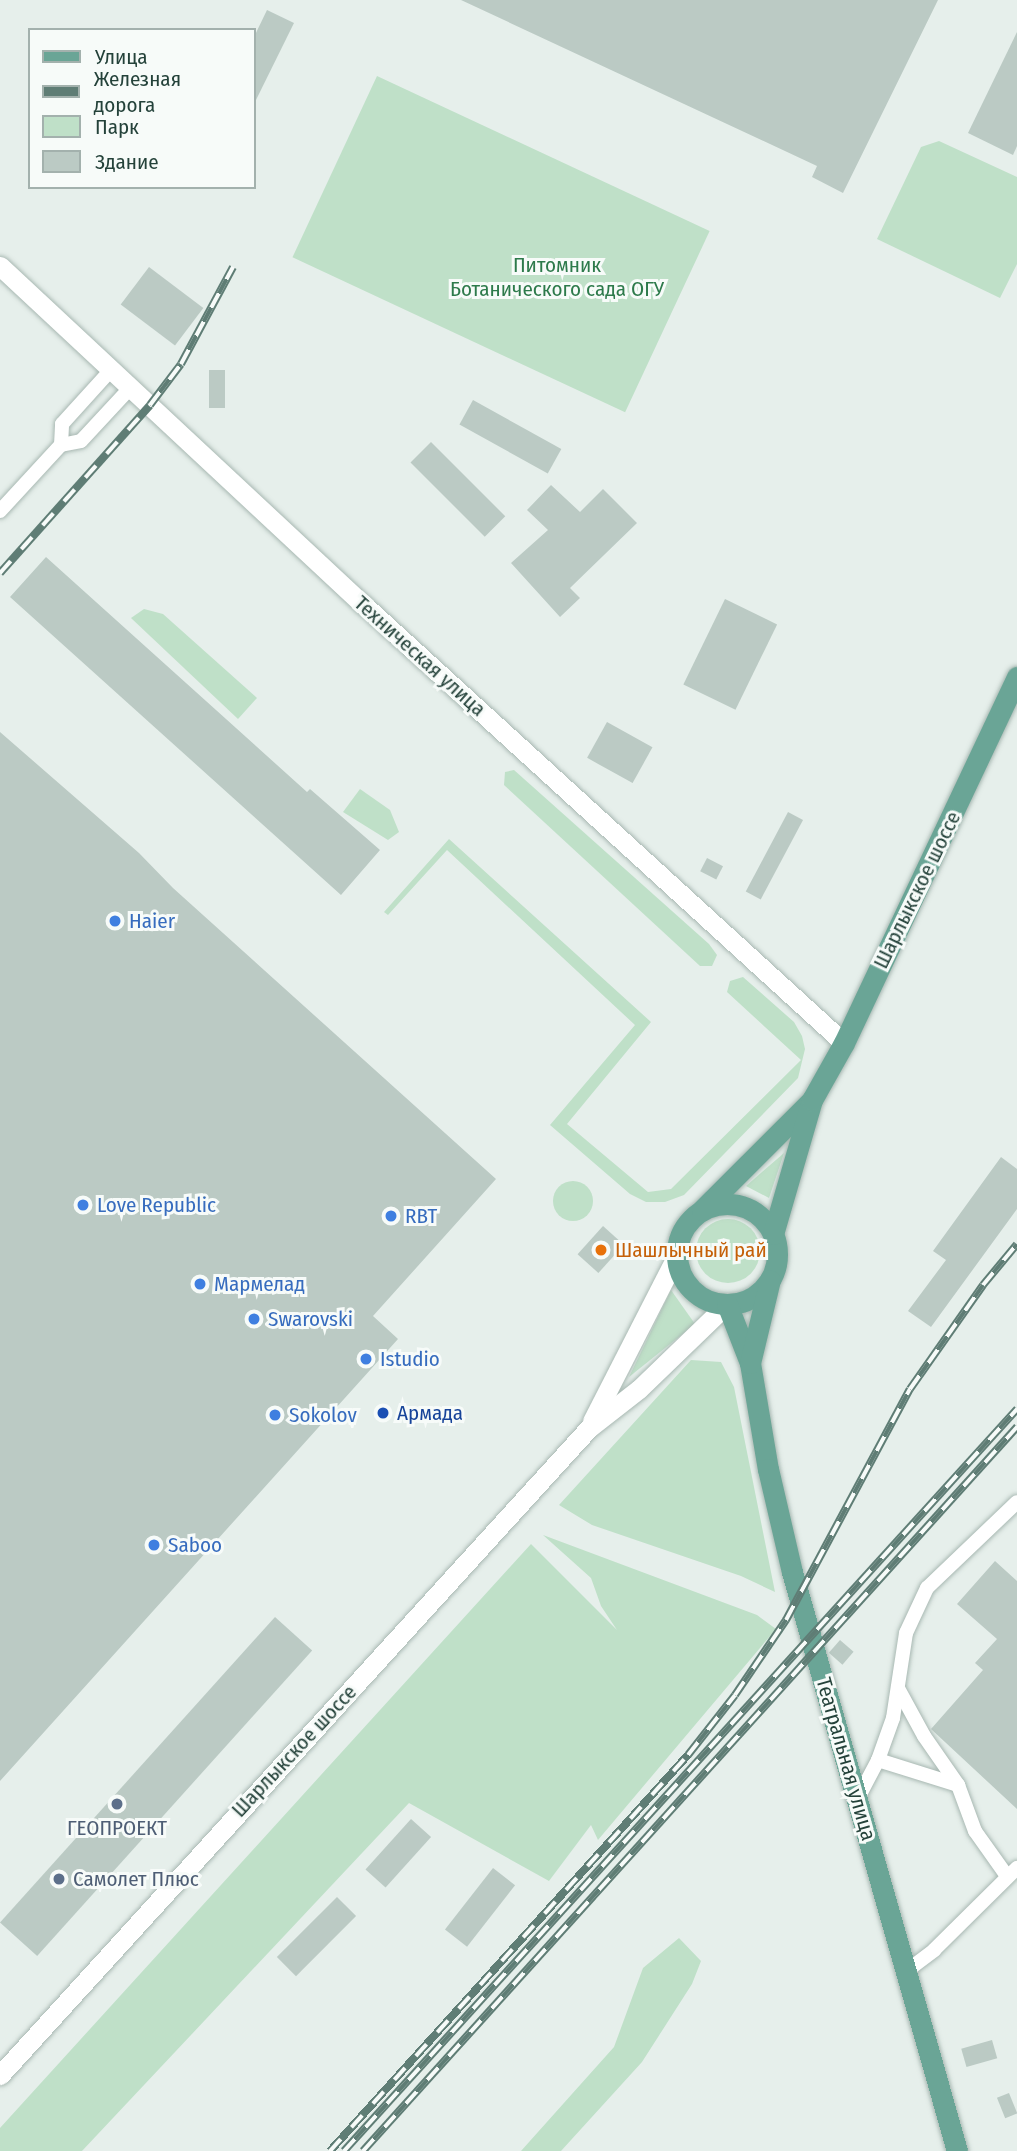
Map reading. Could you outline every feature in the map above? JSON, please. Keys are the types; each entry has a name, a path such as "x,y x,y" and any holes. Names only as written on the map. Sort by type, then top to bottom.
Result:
{"main road":[{"name":"Шарлыкское шоссе","path":"773,1234 812,1100 844,1043 1017,677"},
{"name":"Шарлыкское шоссе","path":"702,1210 812,1100"},
{"path":"720,1204 747,1208 763,1219 773,1234 777,1256 771,1278 753,1297 727,1304 703,1298 692,1291 679,1270 676,1257 683,1228 702,1210 720,1204"},
{"name":"Театральная улица","path":"750,1363 771,1278"},
{"name":"Театральная улица","path":"727,1304 750,1363 768,1469 792,1572 858,1800 904,1973 957,2151"}],"street":[{"name":"Техническая улица","path":"0,266 363,605 844,1043"},
{"path":"61,445 62,424 111,370"},
{"path":"0,511 61,445 81,441 130,388"},
{"name":"Шарлыкское шоссе","path":"589,1428 676,1257"},
{"name":"Шарлыкское шоссе","path":"0,2075 589,1428 639,1390 727,1304"},
{"path":"858,1800 878,1760 893,1718 906,1633 927,1588 1017,1502"},
{"path":"899,1690 923,1736 958,1785 975,1831 1012,1872 934,1950 904,1973"},
{"path":"878,1760 958,1785"}],"green space":[{"name":"Питомник Ботанического сада ОГУ","path":"377,76 710,231 625,412 292,257"},
{"path":"939,141 1017,177 1017,264 1000,298 877,239 921,147"},
{"path":"144,609 163,614 257,698 238,719 131,618"},
{"path":"514,770 709,944 717,955 712,966 700,966 504,785 505,772"},
{"path":"360,789 390,810 399,832 388,840 343,812"},
{"path":"449,839 651,1022 567,1124 648,1192 671,1189 801,1060 727,992 730,981 743,977 794,1022 802,1036 805,1049 798,1078 684,1195 665,1202 646,1202 630,1194 550,1125 635,1025 447,850 388,915 384,912"},
{"path":"784,1153 769,1198 746,1186"},
{"path":"573,1181 587,1187 593,1201 587,1215 573,1221 559,1215 553,1201 559,1187"},
{"path":"728,1219 746,1225 754,1233 760,1251 754,1269 746,1277 728,1283 710,1277 702,1269 696,1251 702,1233 710,1225"},
{"path":"671,1290 695,1324 629,1377"},
{"path":"691,1360 721,1362 734,1387 775,1592 741,1576 592,1525 559,1505"},
{"path":"543,1535 757,1615 776,1629 598,1840 591,1825 549,1881 409,1803 82,2151 0,2151 0,2128 531,1544 617,1630 601,1606 591,1578"},
{"path":"679,1938 701,1961 692,1984 642,2062 561,2151 521,2151 614,2047 643,1968"}],"building":[{"path":"461,0 938,0 843,193 812,177 817,166"},
{"path":"267,10 294,23 256,100 256,33"},
{"path":"1017,32 1017,146 1013,155 968,133"},
{"path":"149,267 203,308 175,345 121,305"},
{"path":"209,370 225,370 225,408 209,408"},
{"path":"473,400 561,449 548,473 459,424"},
{"path":"431,442 505,516 485,537 410,463"},
{"path":"551,485 580,512 603,489 637,523 570,588 580,598 560,617 511,563 548,530 527,510"},
{"path":"46,557 307,792 310,789 380,850 341,895 10,597"},
{"path":"725,599 777,624 735,710 683,684"},
{"path":"607,722 652,747 633,783 587,758"},
{"name":"Мармелад","path":"0,732 139,853 173,888 496,1179 373,1316 398,1339 0,1781"},
{"path":"788,812 803,820 761,899 746,891"},
{"path":"707,858 723,866 716,880 700,871"},
{"path":"1001,1157 1017,1169 1017,1209 931,1327 908,1311 946,1260 933,1251"},
{"name":"Шашлычный рай","path":"603,1226 624,1245 598,1273 578,1254"},
{"path":"995,1561 1017,1581 1017,1809 931,1729 983,1670 975,1663 997,1639 957,1604"},
{"path":"275,1617 312,1650 37,1956 0,1922"},
{"path":"840,1640 854,1652 842,1665 829,1653"},
{"path":"411,1819 431,1837 386,1888 365,1870"},
{"path":"493,1868 515,1885 467,1947 445,1929"},
{"path":"337,1897 356,1916 296,1976 277,1957"},
{"path":"992,2040 997,2058 966,2067 961,2049"},
{"path":"1009,2093 1017,2113 1005,2118 997,2098"}],"railway":[{"path":"0,573 150,405 181,364 233,267"},
{"path":"330,2151 688,1755 735,1695 786,1620 910,1389 983,1285 1017,1244"},
{"path":"344,2151 1017,1409"},
{"path":"363,2151 1017,1427"}],"place":[{"name":"Haier","path":"115,921"},
{"name":"Love Republic","path":"83,1205"},
{"name":"RBT","path":"391,1216"},
{"name":"Шашлычный рай","path":"601,1250"},
{"name":"Мармелад","path":"200,1284"},
{"name":"Swarovski","path":"254,1319"},
{"name":"Istudio","path":"366,1359"},
{"name":"Армада","path":"383,1413"},
{"name":"Sokolov","path":"275,1415"},
{"name":"Saboo","path":"154,1545"},
{"name":"ГЕОПРОЕКТ","path":"117,1804"},
{"name":"Самолет Плюс","path":"59,1879"}]}
